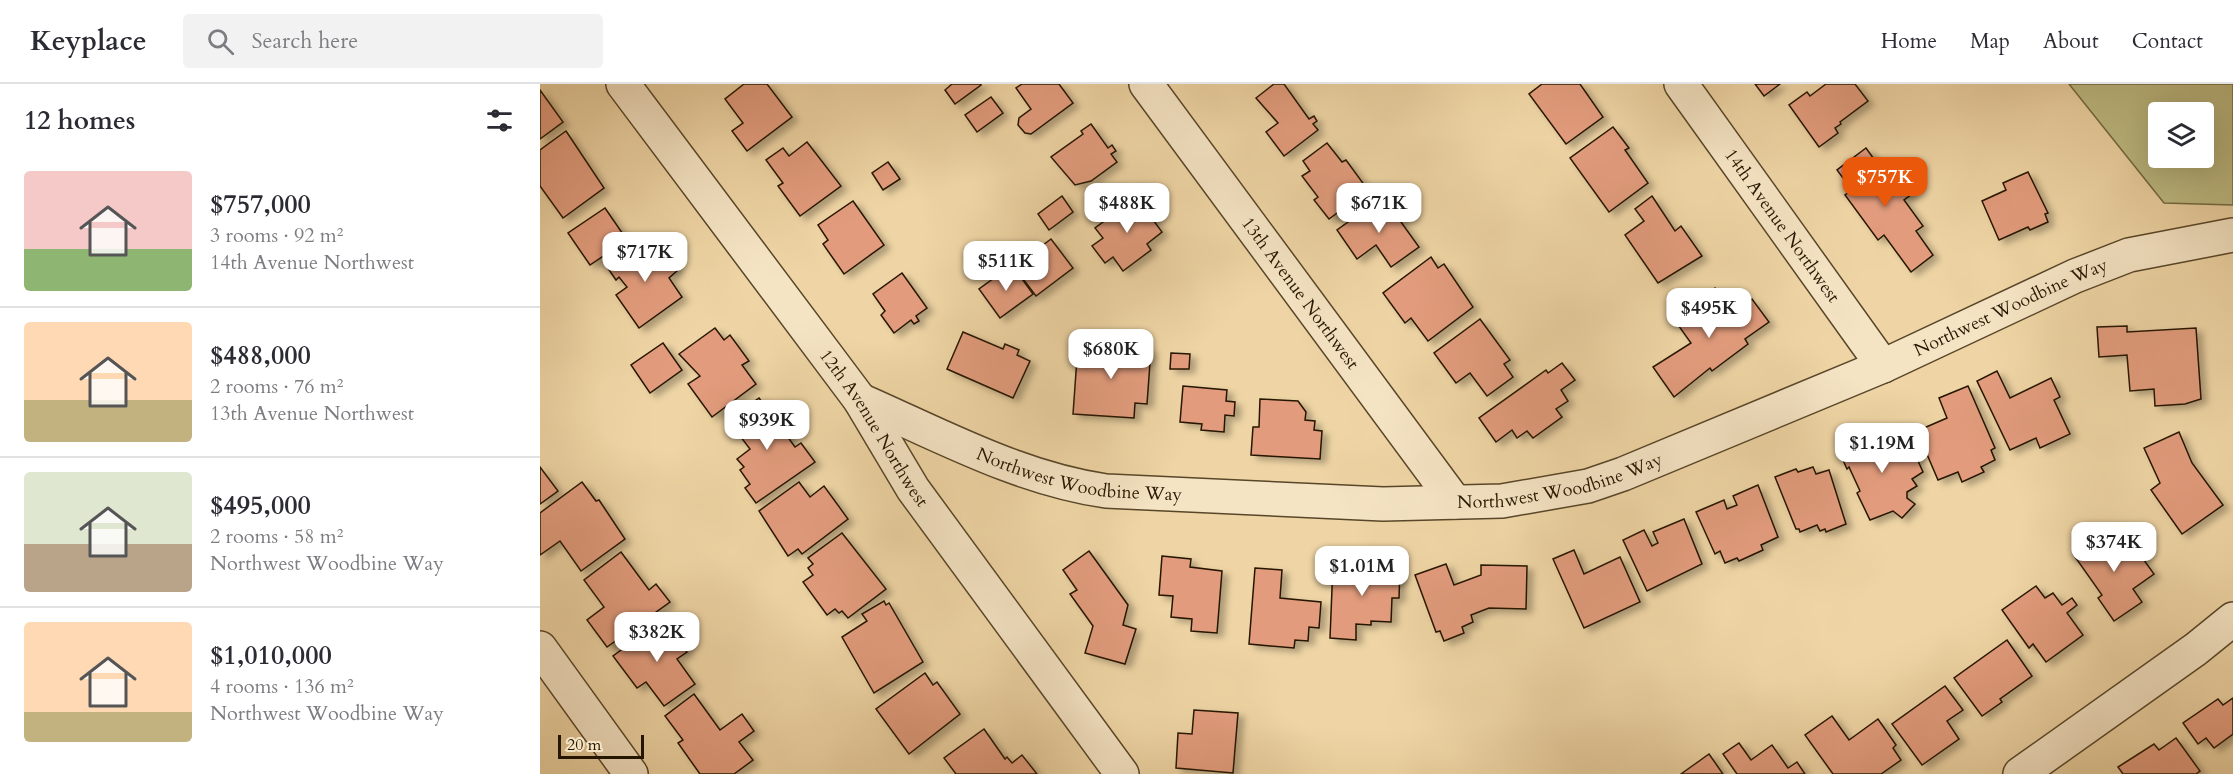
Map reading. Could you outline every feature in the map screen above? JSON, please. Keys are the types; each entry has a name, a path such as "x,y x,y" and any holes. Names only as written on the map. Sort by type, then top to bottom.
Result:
{"street":[{"name":"12th Avenue Northwest","path":"623,84 860,400 913,489 1122,774"},
{"name":"13th Avenue Northwest","path":"1146,84 1455,502"},
{"name":"14th Avenue Northwest","path":"1681,84 1883,366"},
{"name":"Northwest Woodbine Way","path":"860,400 1027,473 1067,485 1142,494 1383,504 1502,501 1588,486 1623,474 1883,366 2102,265 2129,255 2229,243"},
{"path":"2020,774 2196,649 2233,619"},
{"path":"540,648 631,774"}],"shaded area":[{"path":"2069,84 2233,84 2233,205 2164,203"}],"building":[{"path":"744,84 767,84 792,117 747,151 732,131 743,123 725,99"},
{"path":"952,84 981,85 955,104 945,90"},
{"path":"1022,84 1059,84 1073,103 1031,134 1025,133 1018,125 1019,118 1031,109 1016,88"},
{"path":"1274,84 1284,84 1309,119 1314,116 1317,121 1313,124 1318,130 1284,156 1266,132 1278,123 1256,98"},
{"path":"1542,84 1580,84 1603,117 1566,144 1529,94"},
{"path":"1755,84 1780,84 1764,96"},
{"path":"1826,84 1855,84 1868,101 1840,122 1841,124 1835,128 1838,133 1819,147 1789,105 1807,92 1810,96"},
{"path":"540,90 563,122 540,139"},
{"path":"991,97 1003,113 977,132 965,115"},
{"path":"1091,124 1108,148 1112,145 1116,151 1111,154 1117,162 1091,181 1075,185 1051,157 1083,134 1081,131"},
{"path":"1613,127 1629,148 1625,150 1648,183 1609,212 1570,158"},
{"path":"566,131 604,188 563,218 540,186 540,150"},
{"path":"807,142 841,186 800,216 778,186 783,183 766,160 783,148 789,156"},
{"path":"1327,143 1342,162 1346,160 1368,190 1329,219 1314,200 1318,197 1302,176 1310,171 1303,161"},
{"path":"1866,148 1889,180 1897,174 1912,194 1904,200 1923,226 1916,231 1933,255 1911,272 1884,235 1878,240 1845,195 1852,190 1837,170"},
{"path":"888,162 900,179 883,190 872,173"},
{"path":"2028,172 2048,213 2045,214 2048,222 2030,230 2028,227 1999,240 1982,201 2006,190 2003,183"},
{"path":"1141,194 1152,209 1148,213 1162,232 1147,244 1151,250 1123,271 1113,257 1105,263 1092,246 1103,238 1095,228"},
{"path":"1062,196 1073,212 1049,230 1038,214"},
{"path":"1652,196 1675,231 1681,226 1702,256 1658,283 1625,235 1644,221 1635,209"},
{"path":"1383,197 1419,247 1391,267 1376,245 1357,259 1337,230"},
{"path":"853,201 884,245 844,274 823,244 828,240 818,225"},
{"path":"605,208 627,240 590,265 568,233"},
{"path":"1051,239 1073,268 1036,296 1014,267"},
{"path":"642,241 651,252 659,246 677,271 669,278 682,297 639,328 616,295 627,287 619,277 616,280 607,267"},
{"path":"1431,257 1438,268 1444,264 1473,307 1428,341 1411,318 1405,323 1383,293"},
{"path":"1012,265 1033,294 1000,318 979,289"},
{"path":"902,273 927,308 916,316 919,321 914,324 911,320 894,333 881,315 885,311 873,294"},
{"path":"1715,288 1733,313 1752,299 1769,322 1745,339 1748,344 1712,371 1710,368 1674,397 1653,367 1691,343 1678,325 1684,320 1679,314"},
{"path":"1480,319 1510,360 1504,364 1513,377 1487,396 1470,373 1456,383 1434,353"},
{"path":"2127,326 2127,332 2196,328 2201,399 2185,404 2155,406 2154,389 2130,391 2127,355 2099,357 2097,327"},
{"path":"715,328 724,340 730,335 749,361 742,365 756,384 712,417 688,384 700,376 679,354"},
{"path":"963,332 1003,349 1005,344 1019,350 1017,355 1030,361 1013,398 947,369"},
{"path":"663,343 682,370 650,393 631,365"},
{"path":"1078,344 1151,349 1147,404 1135,403 1134,418 1073,414"},
{"path":"1171,353 1190,354 1189,369 1170,369"},
{"path":"1562,363 1575,380 1561,390 1568,401 1556,409 1562,417 1533,438 1527,431 1517,438 1512,430 1496,442 1479,418 1546,370 1548,373"},
{"path":"1997,371 2010,398 2051,378 2060,397 2054,400 2070,434 2040,448 2036,438 2010,450 1977,381"},
{"path":"1183,386 1227,390 1226,401 1235,402 1234,416 1225,415 1224,432 1201,430 1202,424 1180,422"},
{"path":"1968,386 1995,448 1991,450 1995,460 1981,467 1984,472 1962,482 1958,472 1938,480 1917,431 1947,418 1939,398"},
{"path":"759,398 795,447 801,443 815,462 756,503 745,488 750,484 740,470 744,467 737,459 750,449 728,420"},
{"path":"1260,399 1298,401 1306,412 1305,420 1315,421 1314,430 1322,431 1320,459 1251,455 1253,427 1259,427"},
{"path":"1865,429 1876,444 1886,443 1888,448 1908,439 1923,472 1912,479 1917,486 1907,492 1907,498 1915,504 1902,518 1893,511 1870,520 1857,493 1860,491 1838,449"},
{"path":"2179,432 2192,463 2223,505 2182,534 2151,490 2160,483 2144,448"},
{"path":"540,467 558,491 540,504"},
{"path":"1813,467 1816,474 1829,470 1846,524 1826,532 1825,529 1820,531 1817,525 1800,532 1796,529 1775,477 1796,469 1798,472"},
{"path":"582,482 596,501 599,500 625,539 581,571 560,541 540,555 540,513"},
{"path":"799,482 810,497 824,486 848,519 802,554 798,549 788,556 759,511"},
{"path":"1758,485 1778,537 1761,545 1763,550 1739,561 1737,558 1725,563 1720,551 1715,554 1696,512 1724,500 1727,509 1737,505 1733,496"},
{"path":"1684,519 1702,564 1647,591 1623,540 1644,530 1652,546 1658,543 1653,532"},
{"path":"2108,529 2127,556 2136,549 2154,574 2133,589 2142,602 2114,621 2098,598 2102,595 2073,554"},
{"path":"842,533 886,589 848,618 842,611 839,613 835,609 827,615 803,582 813,575 808,568 813,564 808,558"},
{"path":"1574,550 1584,574 1620,557 1640,602 1584,628 1553,559"},
{"path":"1089,551 1128,605 1123,625 1136,629 1125,664 1085,653 1093,626 1070,594 1077,590 1063,570"},
{"path":"621,552 649,590 656,584 670,602 607,647 587,620 604,607 584,580"},
{"path":"1162,556 1191,559 1190,567 1222,571 1217,633 1191,631 1192,619 1171,617 1173,596 1159,595"},
{"path":"1333,564 1400,567 1399,598 1392,598 1391,622 1371,621 1371,625 1356,624 1356,640 1330,638"},
{"path":"1446,564 1454,585 1481,575 1481,565 1527,566 1526,609 1489,608 1471,615 1473,622 1462,627 1464,633 1444,641 1440,631 1436,632 1415,575"},
{"path":"1255,568 1282,570 1280,598 1321,602 1319,628 1309,627 1308,641 1295,640 1294,648 1249,644"},
{"path":"2036,586 2045,598 2053,593 2062,605 2072,598 2077,605 2067,613 2083,635 2046,662 2033,644 2029,648 2002,610"},
{"path":"884,601 886,605 889,603 923,662 874,693 842,637 867,621 862,614"},
{"path":"664,619 687,652 677,659 695,684 664,706 646,682 637,688 613,656"},
{"path":"2007,640 2032,676 2000,699 2002,702 1982,716 1954,678"},
{"path":"925,673 933,685 937,682 960,714 909,754 876,709"},
{"path":"1945,686 1963,710 1947,721 1959,739 1922,765 1892,724"},
{"path":"694,694 720,730 742,714 754,731 739,742 753,760 734,774 700,774 678,743 683,740 665,716"},
{"path":"2233,698 2233,734 2214,748 2206,738 2198,744 2183,723 2218,699 2223,705"},
{"path":"1194,710 1238,713 1233,773 1176,768 1178,733 1192,734"},
{"path":"1832,716 1849,740 1878,719 1896,745 1893,748 1901,760 1881,774 1833,774 1805,735"},
{"path":"984,729 1005,759 1007,757 1012,763 1022,755 1037,774 956,774 944,758"},
{"path":"2176,738 2200,771 2196,774 2123,774 2118,767 2154,744 2159,750"},
{"path":"1739,743 1751,760 1772,745 1788,768 1797,762 1805,774 1737,774 1723,754"},
{"path":"1709,754 1723,774 1681,774"}]}
